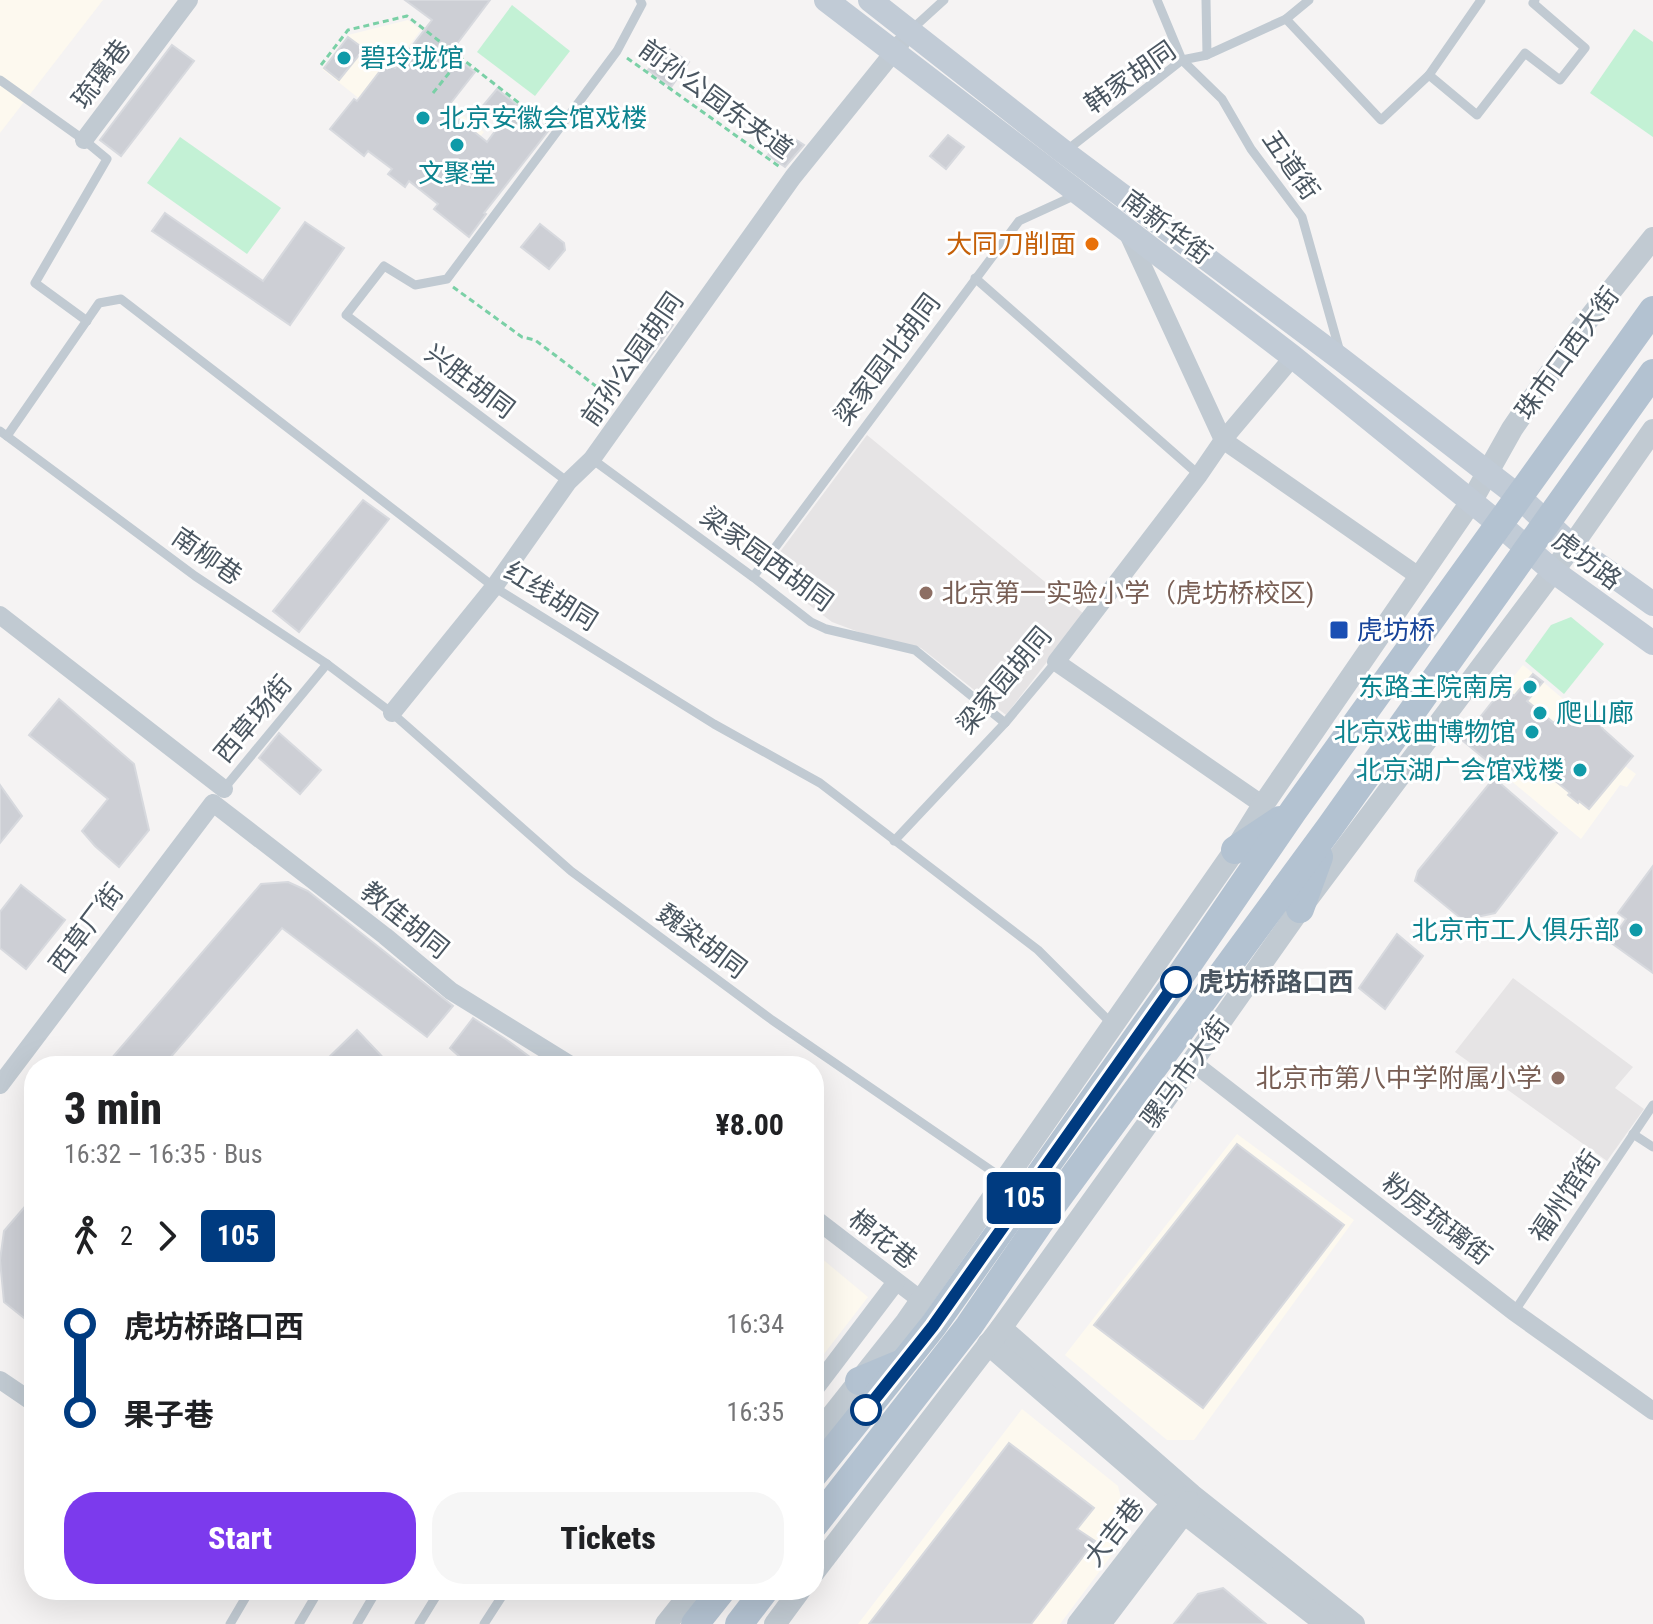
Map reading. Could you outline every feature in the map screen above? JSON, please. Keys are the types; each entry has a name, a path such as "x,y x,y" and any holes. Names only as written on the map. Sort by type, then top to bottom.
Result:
{"main road":[{"name":"南新华街","path":"826,0 1293,357 1499,524"},
{"name":"南新华街","path":"870,0 1064,152 1518,496"},
{"name":"珠市口西大街","path":"1499,524 1653,310"},
{"path":"1546,522 1653,373"},
{"name":"虎坊路","path":"1518,496 1572,546 1653,604"},
{"name":"骡马市大街","path":"824,1512 969,1326 1038,1225 1330,827 1546,522"},
{"name":"虎坊路","path":"1499,524 1553,571 1653,643"},
{"path":"824,1462 933,1326 1294,810 1499,524"},
{"path":"1235,850 1294,810"},
{"path":"1300,909 1330,827"},
{"path":"859,1381 904,1362"},
{"path":"695,1624 714,1600"},
{"path":"739,1624 757,1600"}],"street":[{"name":"琉璃巷","path":"84,140 189,0"},
{"name":"前孙公园胡同","path":"392,713 494,587 568,482 592,459 793,177 910,31"},
{"path":"1126,231 1223,440 1420,577"},
{"name":"珠市口西大街","path":"1471,502 1512,429 1579,331 1653,238"},
{"name":"梁家园胡同","path":"1056,662 1223,440 1293,357"},
{"path":"1572,546 1653,430"},
{"path":"824,1425 906,1322 1235,850 1471,502"},
{"name":"骡马市大街","path":"824,1559 994,1336 1300,909 1572,546"},
{"name":"教佳胡同","path":"0,615 451,991 556,1056"},
{"path":"1056,662 1263,805"},
{"name":"西草厂街","path":"0,1085 218,796"},
{"name":"粉房琉璃街","path":"1192,1062 1514,1312 1653,1411"},
{"name":"棉花巷","path":"824,1226 921,1300"},
{"path":"824,1377 896,1282"},
{"path":"994,1336 1326,1624"},
{"path":"0,1380 24,1396"},
{"path":"1183,1503 1354,1624"},
{"name":"大吉巷","path":"1078,1624 1183,1503"},
{"name":"大吉巷","path":"1100,1624 1183,1503"},
{"path":"666,1624 685,1600"},
{"path":"775,1624 793,1600"}],"lane":[{"path":"910,31 944,0"},
{"path":"1157,0 1182,60"},
{"path":"1206,0 1207,55"},
{"name":"韩家胡同","path":"1064,152 1182,60 1207,55 1286,19 1309,0"},
{"path":"1286,19 1381,120 1429,75 1481,0"},
{"path":"1429,75 1477,115 1525,53 1560,80 1585,48 1533,3 1535,0"},
{"path":"444,280 617,51 641,2"},
{"name":"五道街","path":"1182,60 1222,99 1251,149 1302,217 1342,360"},
{"path":"0,80 107,159 35,283 87,321"},
{"name":"梁家园北胡同","path":"753,577 1019,221 1079,194"},
{"name":"兴胜胡同","path":"444,280 415,285 384,266 346,315 568,482"},
{"path":"975,278 1199,475"},
{"name":"红线胡同","path":"3,433 99,303 121,299 494,587 714,724 820,783 1038,950 1113,1025"},
{"name":"南柳巷","path":"3,433 195,576 327,664 392,713"},
{"name":"梁家园西胡同","path":"592,459 811,622 826,629 915,650 1005,723"},
{"name":"梁家园胡同","path":"894,841 1005,723 1056,662"},
{"name":"西草场街","path":"218,796 327,664"},
{"name":"魏染胡同","path":"392,713 571,871 772,1020 1005,1180"},
{"name":"福州馆街","path":"1514,1312 1653,1105"},
{"path":"1633,1134 1653,1147"},
{"path":"230,1624 244,1600"},
{"path":"299,1624 313,1600"},
{"path":"357,1624 371,1600"},
{"path":"419,1624 434,1600"},
{"path":"484,1624 500,1600"}],"path":[{"path":"321,65 348,30 407,16 557,133"},
{"name":"前孙公园东夹道","path":"617,51 793,177"},
{"path":"433,93 461,57"},
{"path":"444,280 522,337 535,340 627,410"}],"shaded area":[{"path":"0,0 103,0 0,133"},
{"path":"408,20 421,30 396,63 484,132 452,173 322,69 348,35"},
{"name":"北京第一实验小学（虎坊桥校区)","path":"867,435 1084,614 1006,715 921,648 864,634 832,622 765,572"},
{"path":"1523,665 1569,704 1589,716 1594,712 1603,721 1600,725 1605,729 1603,732 1633,757 1625,766 1636,774 1627,787 1620,785 1581,839 1462,740"},
{"name":"北京市第八中学附属小学","path":"1513,978 1633,1067 1615,1088 1644,1109 1607,1161 1455,1052"},
{"path":"1237,1134 1354,1220 1194,1440 1167,1440 1065,1355"},
{"path":"824,1260 868,1297 824,1354"},
{"path":"1022,1409 1118,1486 1129,1532 1060,1624 858,1624"}],"green space":[{"path":"512,5 570,51 535,96 477,52"},
{"path":"1634,29 1653,42 1653,137 1590,93"},
{"path":"180,137 281,208 247,254 147,183"},
{"path":"1571,617 1604,644 1564,694 1525,661 1551,625"}],"building":[{"path":"405,0 490,0 450,53 475,72 446,109 487,142 501,123 482,107 497,89 549,130 469,237 434,209 438,204 409,181 405,187 388,174 392,169 368,151 364,156 330,129 354,99 357,101 387,62 395,68 432,20"},
{"name":"碧玲珑馆","path":"348,37 364,49 339,80 324,68"},
{"path":"172,45 194,61 121,156 100,140"},
{"path":"666,47 689,62 671,87 648,70"},
{"path":"784,132 804,145 785,167 768,155"},
{"path":"948,135 964,147 946,169 930,156"},
{"path":"165,213 263,281 305,222 344,248 290,325 152,231"},
{"path":"540,224 564,243 565,250 549,269 521,247"},
{"path":"654,311 673,325 647,361 627,344"},
{"path":"363,500 389,519 299,632 273,611"},
{"path":"1533,674 1543,682 1527,701 1554,723 1572,701 1590,716 1594,712 1604,721 1600,725 1604,730 1633,756 1589,809 1568,795 1570,793 1525,756 1508,778 1462,740 1504,687 1514,696"},
{"path":"59,699 134,764 149,830 119,867 82,831 108,799 29,735"},
{"path":"279,733 321,770 300,794 259,758"},
{"path":"1494,778 1557,833 1495,913 1463,920 1415,881 1418,871"},
{"path":"0,785 22,816 0,843"},
{"name":"北京市工人俱乐部","path":"1653,866 1653,973 1610,942 1626,919 1618,913"},
{"path":"288,882 308,891 453,1006 427,1037 282,928 172,1056 114,1056 261,884"},
{"path":"21,885 65,920 26,969 0,948 0,912"},
{"path":"1397,934 1423,956 1385,1009 1359,988"},
{"path":"473,1018 529,1056 459,1056 450,1048"},
{"path":"357,1030 382,1056 330,1056"},
{"path":"1237,1144 1344,1225 1203,1408 1094,1325"},
{"path":"24,1208 24,1318 4,1302 0,1260 4,1231"},
{"path":"1009,1443 1094,1508 1077,1529 1095,1541 1031,1624 869,1624"},
{"path":"1223,1588 1266,1624 1174,1624 1198,1594"}],"bus line":[{"name":"105","path":"866,1410 933,1326 1176,982"}],"place":[{"name":"碧玲珑馆","path":"344,58"},
{"name":"北京安徽会馆戏楼","path":"423,118"},
{"name":"文聚堂","path":"457,145"},
{"name":"大同刀削面","path":"1092,244"},
{"name":"北京第一实验小学（虎坊桥校区)","path":"926,593"},
{"name":"虎坊桥","path":"1339,630"},
{"name":"东路主院南房","path":"1530,687"},
{"name":"爬山廊","path":"1540,713"},
{"name":"北京戏曲博物馆","path":"1532,732"},
{"name":"北京湖广会馆戏楼","path":"1580,770"},
{"name":"北京市工人俱乐部","path":"1636,930"},
{"name":"虎坊桥路口西","path":"1176,982"},
{"name":"北京市第八中学附属小学","path":"1558,1078"}]}
